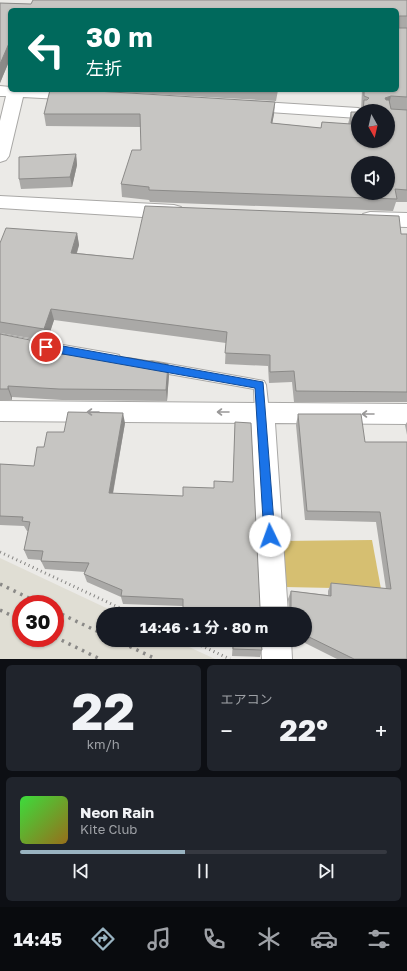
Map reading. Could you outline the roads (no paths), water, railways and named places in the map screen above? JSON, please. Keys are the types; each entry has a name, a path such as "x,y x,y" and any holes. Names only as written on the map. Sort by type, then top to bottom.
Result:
{"street":[{"path":"0,156 10,92"},
{"path":"27,92 95,96"},
{"path":"230,105 351,113"},
{"path":"0,202 195,213"},
{"path":"352,218 407,220"},
{"path":"0,411 407,414"},
{"path":"262,412 274,607"},
{"path":"276,647 277,659"}],"lane":[{"path":"0,339 126,361"},
{"path":"142,364 260,384 262,412"}],"railway":[{"path":"0,584 23,595"},
{"path":"0,610 12,616"},
{"path":"64,615 96,631"},
{"path":"64,641 100,659"},
{"path":"131,647 156,659"}]}
